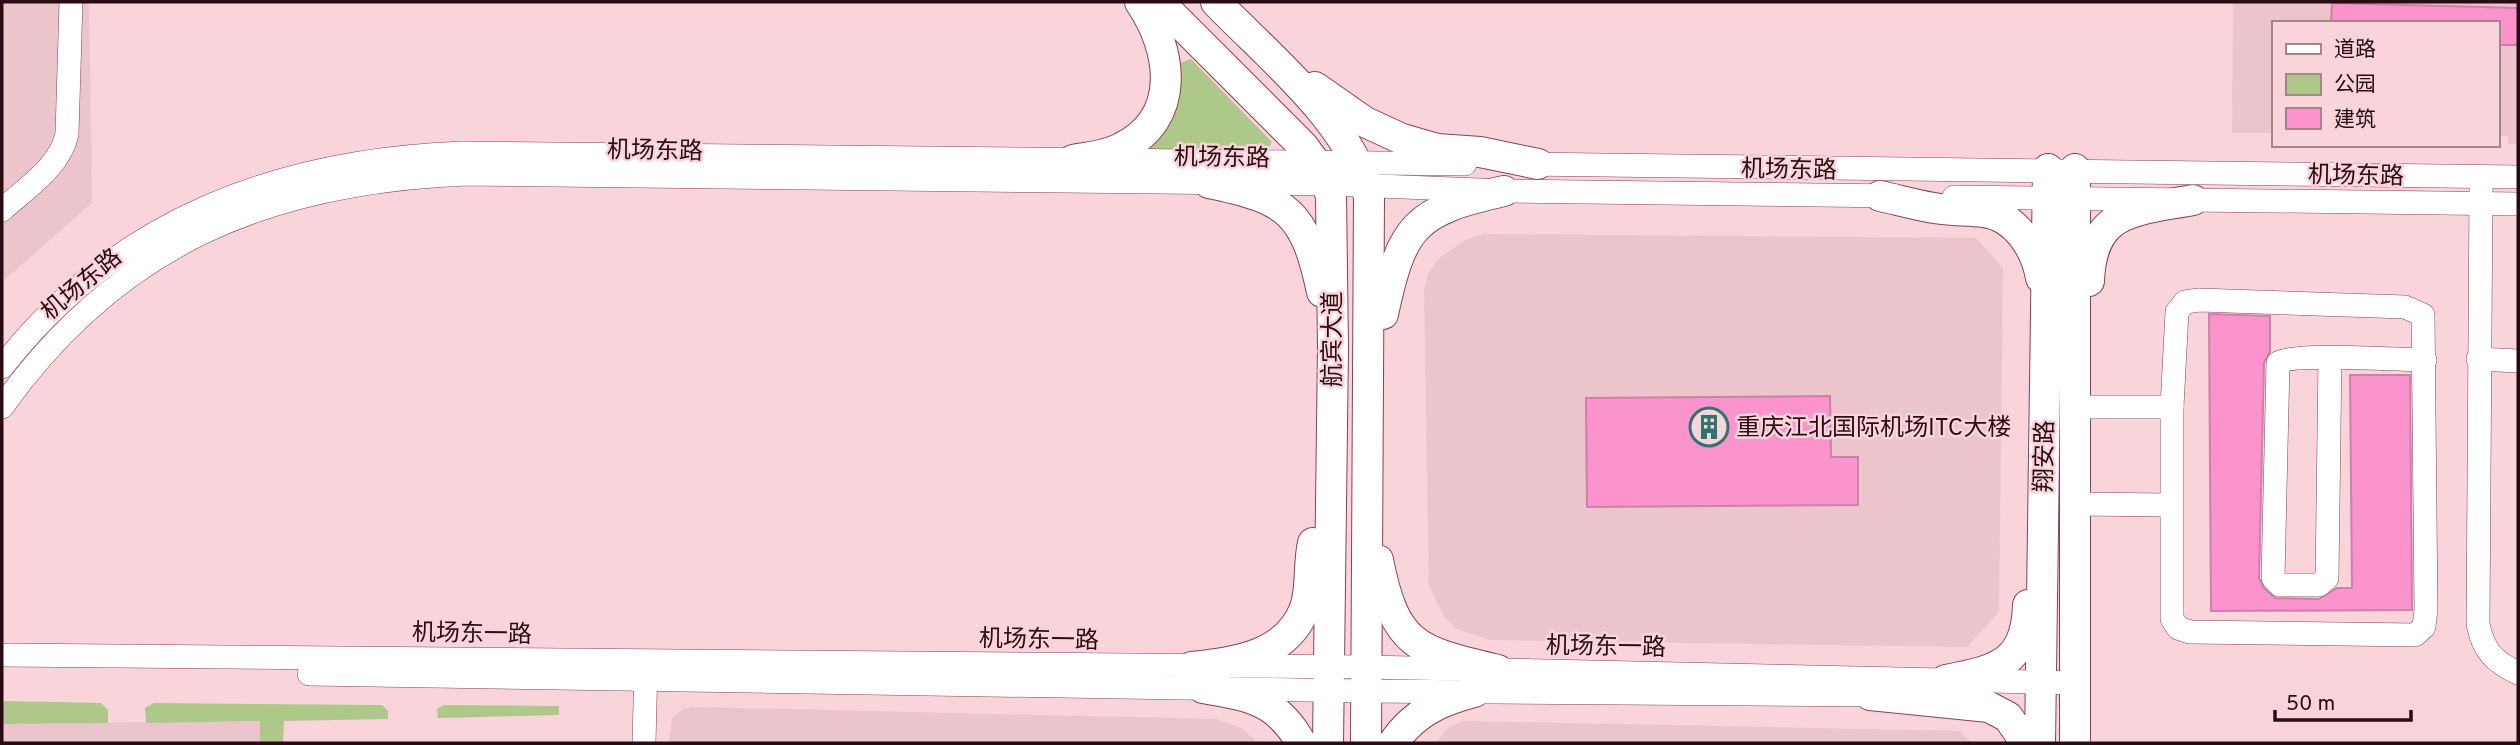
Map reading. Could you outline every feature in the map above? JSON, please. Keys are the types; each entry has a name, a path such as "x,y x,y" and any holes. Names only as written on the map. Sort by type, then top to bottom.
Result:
{"main road":[{"path":"1073,160 1123,148 1141,134 1156,114 1167,82 1167,65 1157,30 1140,2"},
{"path":"1159,2 1322,173"},
{"name":"航宾大道","path":"1216,2 1316,106 1362,174 1371,212 1366,743"},
{"path":"1263,50 1382,131 1437,149 1480,152 1538,164"},
{"name":"航宾大道","path":"1322,173 1332,210 1328,743"},
{"path":"1209,183 1269,197 1299,224 1313,257 1333,347"},
{"name":"翔安路","path":"2040,743 2046,304 2061,184"},
{"name":"翔安路","path":"2061,184 2075,396 2075,743"},
{"path":"1368,383 1394,264 1406,239 1430,216 1446,208 1504,191"},
{"path":"1880,196 1936,209 1987,212 2001,216 2024,236 2034,254 2046,304"},
{"path":"2075,396 2087,342 2090,260 2097,238 2106,228 2130,213 2193,200"},
{"path":"1333,311 1343,283 1350,280 1358,284 1362,293 1368,383"},
{"path":"1197,678 1254,657 1287,634 1297,622 1308,595 1311,552 1331,468"},
{"path":"1367,503 1384,588 1400,627 1414,643 1437,656 1498,670"},
{"path":"1947,680 1984,672 2010,657 2019,647 2027,623 2029,571 2043,515"},
{"path":"1197,678 1262,702 1286,721 1301,743"},
{"path":"1393,743 1414,718 1429,707 1474,692"},
{"path":"1870,695 1989,707 2008,717 2025,743"}],"street":[{"path":"2,211 58,159 64,147 71,2"},
{"name":"机场东路","path":"2,367 22,341 69,293 136,243 224,200 300,173 339,165 463,153 1073,160 1362,174 1538,164 2061,184 2193,200 2518,204"},
{"name":"机场东路","path":"2,407 62,333 96,302 147,263 230,220 268,205 339,187 421,176 467,174 1209,183 1322,173"},
{"name":"机场东路","path":"1362,174 1504,191 1880,196 2061,184 2518,177"},
{"path":"2481,176 2478,359 2479,624 2482,645 2499,664 2518,673"},
{"path":"2191,301 2412,308 2423,315 2425,360 2424,627 2415,635 2190,632 2178,628 2172,619 2170,603 2170,505 2178,308 2191,301"},
{"path":"2330,358 2327,578 2319,584 2280,584 2273,578 2278,363 2291,358 2330,358 2425,360"},
{"path":"2478,359 2518,361"},
{"path":"2075,396 2172,407"},
{"path":"2075,504 2170,505"},
{"name":"机场东一路","path":"2,653 646,670 1197,678 1366,679 1498,670 1947,680 2041,689"},
{"name":"机场东一路","path":"2,668 646,670"},
{"path":"644,743 646,670"},
{"name":"机场东一路","path":"1366,679 1474,692 1870,695 2076,689"}],"shaded area":[{"path":"2,2 89,2 92,203 2,282"},
{"path":"2233,2 2518,2 2518,144 2508,144 2508,136 2499,136 2499,21 2272,21 2272,133 2232,133"},
{"path":"1484,234 1976,238 2003,268 1999,612 1967,647 1490,640 1457,629 1444,617 1429,586 1424,289 1429,272 1438,259 1465,240"},
{"path":"692,707 1216,719 1241,728 1259,743 669,743 672,718 683,709"},
{"path":"260,721 260,743 2,743 2,724"},
{"path":"1464,721 1960,731 1972,743 1435,743 1449,727"}],"green space":[{"path":"1191,59 1272,142 1266,152 1150,150 1149,146 1179,94 1180,63"},
{"path":"2,701 101,703 108,710 108,723 2,724"},
{"path":"154,703 382,705 388,711 388,719 284,721 283,743 260,743 260,721 146,723 145,708"},
{"path":"444,705 559,706 559,715 438,718 437,709"}],"building":[{"path":"2332,3 2518,8 2518,45 2499,45 2499,21 2331,21"},
{"path":"2209,314 2270,316 2270,352 2264,363 2259,578 2263,587 2275,598 2319,599 2337,588 2352,588 2350,375 2410,375 2412,610 2211,611"},
{"name":"重庆江北国际机场ITC大楼","path":"1830,396 1831,457 1858,457 1858,505 1587,507 1586,398"}],"place":[{"name":"重庆江北国际机场ITC大楼","path":"1709,427"}]}
